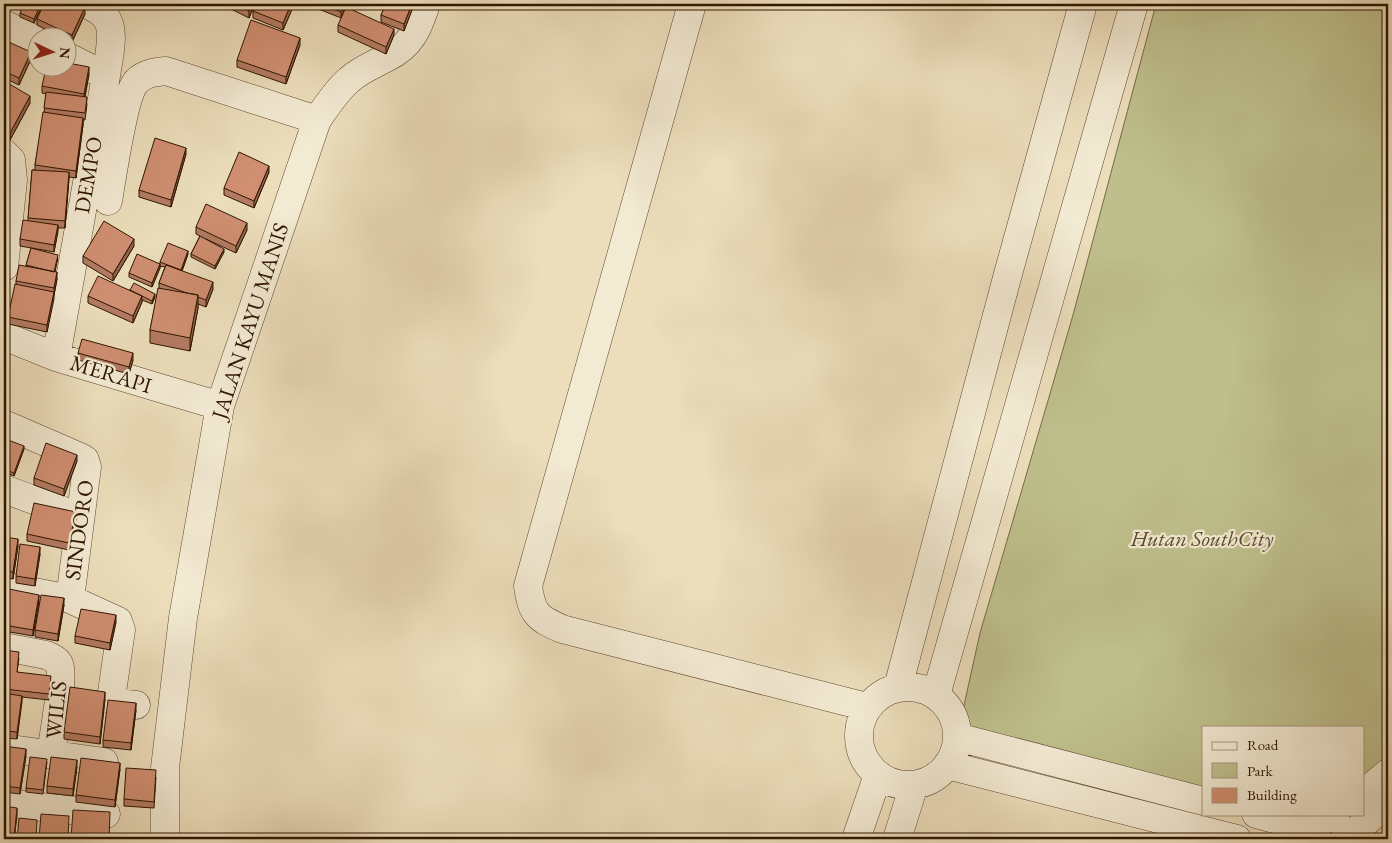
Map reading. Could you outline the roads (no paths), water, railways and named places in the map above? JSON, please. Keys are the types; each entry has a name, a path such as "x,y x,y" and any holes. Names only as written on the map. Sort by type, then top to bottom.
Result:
{"street":[{"name":"DEMPO","path":"56,358 106,76 111,30 108,19 87,4"},
{"name":"JALAN KAYU MANIS","path":"165,839 165,768 183,618 220,406 317,120 331,99 349,80 367,67 403,48 413,37 419,26 426,4"},
{"path":"692,4 528,586 531,605 543,620 562,629 867,707"},
{"path":"898,687 1008,274 1083,4"},
{"path":"936,695 1134,4"},
{"path":"4,24 28,36"},
{"path":"78,62 106,76"},
{"path":"108,201 127,99 136,81 148,73 166,71 317,120"},
{"path":"4,153 11,160 13,180 4,267"},
{"name":"MERAPI","path":"4,336 56,358 220,406"},
{"name":"SINDORO","path":"4,424 85,460 88,467 70,599"},
{"path":"4,489 80,516"},
{"path":"4,586 70,599 118,621 121,630 111,699 116,702 136,705"},
{"name":"WILIS","path":"4,647 46,655 52,657 60,665 60,680 51,754"},
{"path":"898,687 918,687 936,695 948,706 955,721 957,737 954,752 947,765 938,775 914,785 889,782 878,775 865,761 859,743 860,724 867,707 881,694 898,687"},
{"path":"957,737 1202,801"},
{"path":"4,748 104,762"},
{"path":"947,765 1237,839"},
{"path":"1364,793 1388,773"},
{"path":"856,839 878,775"},
{"path":"897,839 914,785"},
{"path":"1344,839 1356,831 1388,802"},
{"path":"4,803 106,814"},
{"path":"1264,816 1298,825 1318,823 1332,816"}],"park label":[{"name":"Hutan SouthCity","path":"1202,538"}]}
